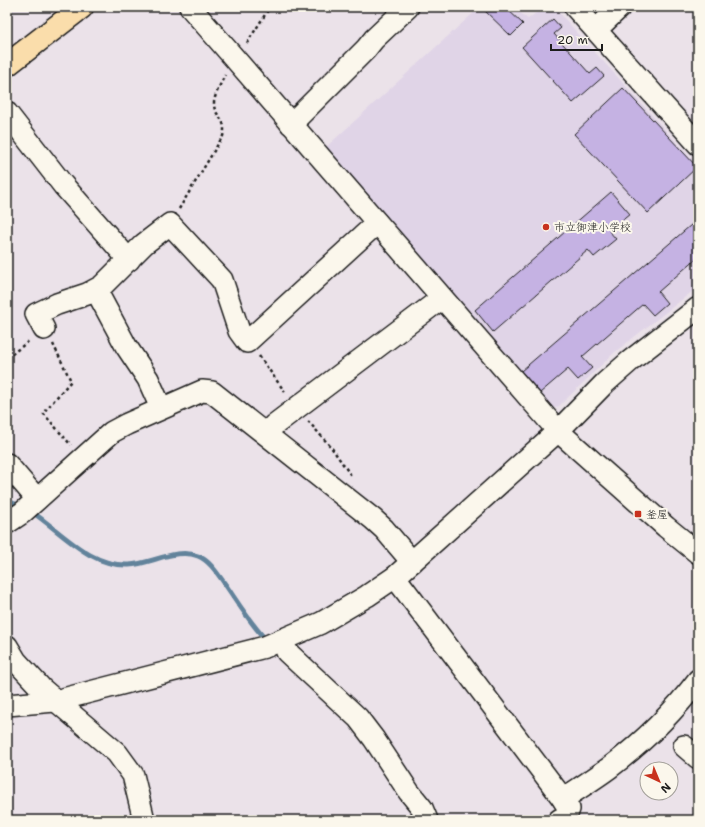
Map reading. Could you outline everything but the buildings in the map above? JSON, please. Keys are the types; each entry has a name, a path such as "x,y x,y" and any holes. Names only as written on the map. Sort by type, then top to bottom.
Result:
{"highway":[{"path":"7,65 82,7"}],"street":[{"path":"190,7 558,431 666,527 698,553"},
{"path":"291,124 366,49 374,39 408,7"},
{"path":"575,7 698,144"},
{"path":"596,30 620,7"},
{"path":"7,114 63,185 129,260"},
{"path":"44,329 36,314 57,304 96,290 102,286 144,244 170,224 222,280 240,331 247,342 377,223"},
{"path":"96,290 126,346 148,379 161,408"},
{"path":"266,434 274,425 296,408 442,298"},
{"path":"7,705 55,701 265,647 321,623 367,596 395,577 558,431 605,383 630,361 698,308"},
{"path":"7,523 22,513 112,432 202,390 212,392 384,528 412,562"},
{"path":"7,464 37,499"},
{"path":"395,577 563,799 569,809 566,816 559,820"},
{"path":"282,641 287,652 358,718 374,739 409,792 422,808 427,820"},
{"path":"7,646 16,661 41,688 117,753 133,775 144,820"},
{"path":"563,799 609,768 648,734 686,696 698,680"}],"path":[{"path":"170,224 223,136 225,129 224,123 215,109 214,102 223,79 270,7"},
{"path":"7,358 44,329 51,339 71,381 42,413 82,459"},
{"path":"247,342 259,356 296,408 331,447 352,478"}],"shaded area":[{"name":"市立御津小学校","path":"480,7 513,7 528,19 544,7 554,7 698,166 698,287 615,352 559,406 551,409 325,148"}],"waterway":[{"path":"7,501 21,506"},
{"path":"32,512 77,547 102,560 115,564 137,564 181,553 202,558 210,564 260,634 266,640"}],"place":[{"name":"市立御津小学校","path":"546,227"},
{"name":"釜屋","path":"638,514"}]}
